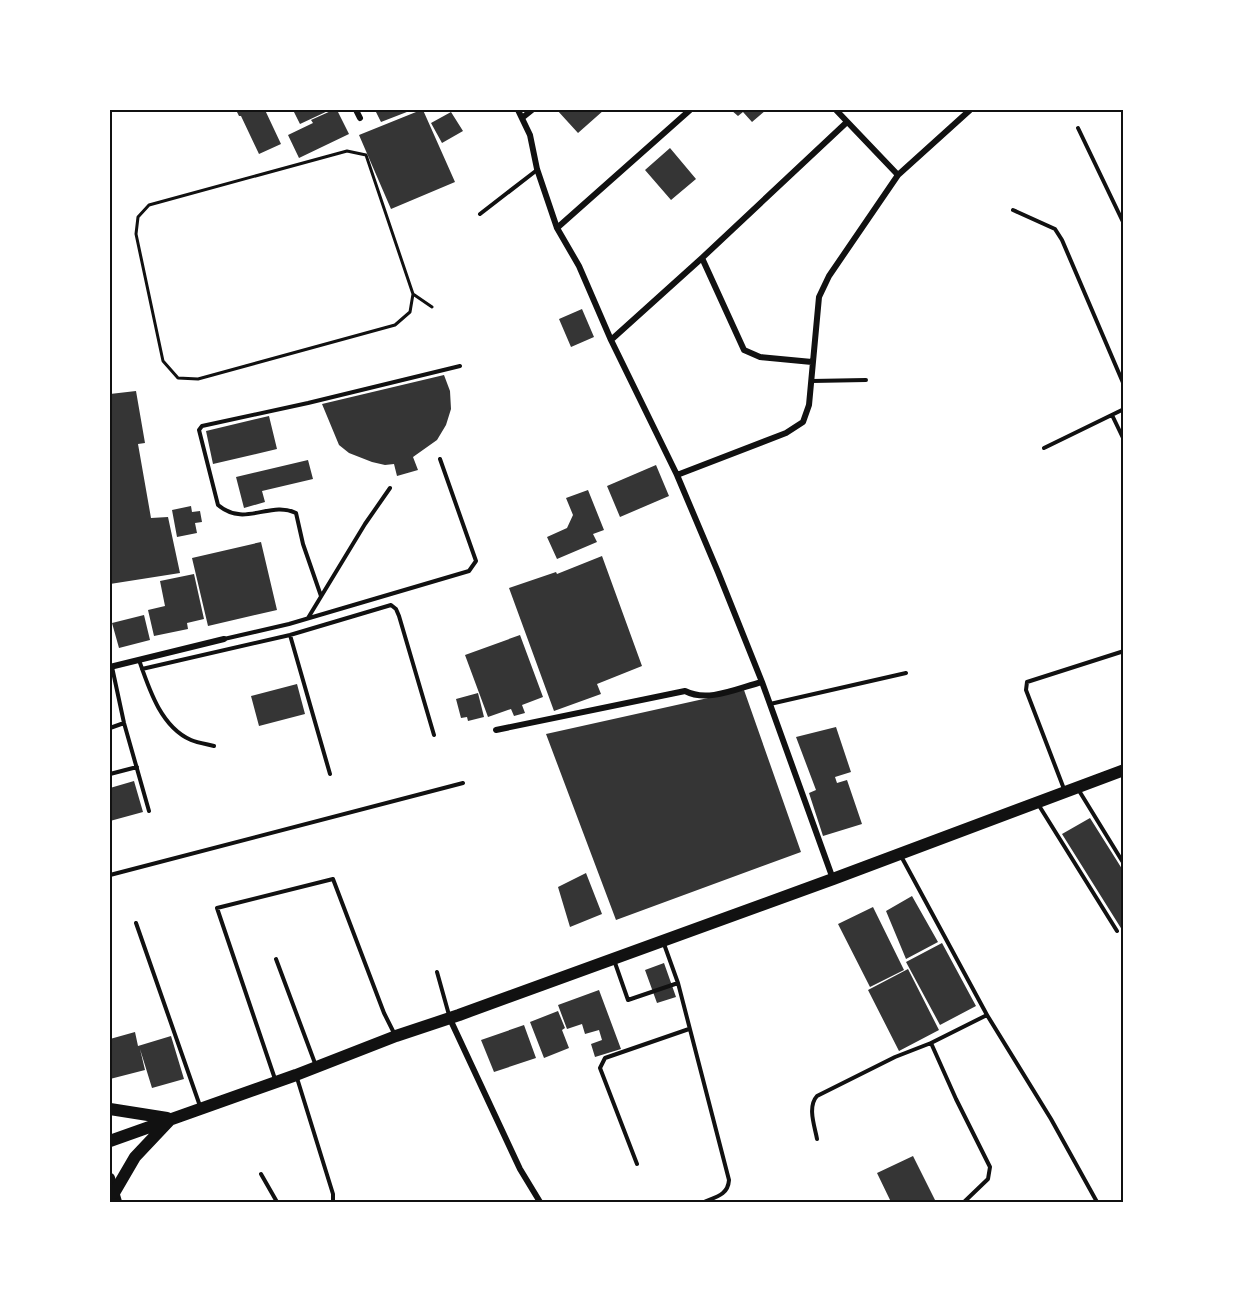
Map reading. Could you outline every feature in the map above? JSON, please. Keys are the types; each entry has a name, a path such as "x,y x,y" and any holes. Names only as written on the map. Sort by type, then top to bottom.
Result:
{"main road":[{"path":"110,1141 833,879 1124,770"},
{"path":"110,1109 137,1115 172,1118"},
{"path":"115,1198 135,1157 172,1118"},
{"path":"110,1178 115,1198"}],"street":[{"path":"356,110 360,118"},
{"path":"518,110 530,135 537,169 557,228 579,266 611,340 677,475 762,682 833,879"},
{"path":"522,118 532,110"},
{"path":"557,228 690,110"},
{"path":"836,110 898,175"},
{"path":"677,475 786,433 803,422 809,405 819,297 829,276 898,175 970,110"},
{"path":"611,340 847,122"},
{"path":"702,258 744,350 760,357 812,362"},
{"path":"111,667 224,639"},
{"path":"496,730 685,691 695,696 711,695 762,682"},
{"path":"450,1018 520,1169 540,1203"}],"lane":[{"path":"1078,128 1124,224"},
{"path":"480,214 537,169"},
{"path":"1013,210 1055,229 1062,240 1124,385"},
{"path":"321,596 303,544 296,513 285,507 251,515 236,514 226,512 218,505 199,430 202,426 460,366"},
{"path":"812,381 866,380"},
{"path":"1044,448 1124,409"},
{"path":"1112,415 1124,440"},
{"path":"224,639 308,618 469,571 476,561 440,459"},
{"path":"308,618 390,488"},
{"path":"142,669 290,635 391,605 399,616 434,735"},
{"path":"290,635 330,774"},
{"path":"1124,651 1027,682 1026,690 1071,790 1124,864"},
{"path":"139,659 162,715 177,732 192,740 214,746"},
{"path":"111,667 149,811"},
{"path":"769,704 906,673"},
{"path":"110,728 124,723"},
{"path":"110,774 137,767"},
{"path":"110,875 463,783"},
{"path":"1038,803 1117,930"},
{"path":"900,854 987,1015 1051,1119 1097,1203"},
{"path":"277,1082 217,908 333,879 384,1013 396,1036"},
{"path":"136,923 201,1108"},
{"path":"662,940 678,983 729,1180 725,1193 704,1203"},
{"path":"614,958 628,1000 678,983"},
{"path":"276,959 316,1066"},
{"path":"437,972 450,1018"},
{"path":"817,1139 812,1107 817,1096 987,1015"},
{"path":"637,1164 600,1068 601,1062 605,1058 689,1029"},
{"path":"931,1043 990,1167 988,1179 964,1203"},
{"path":"296,1075 333,1194 333,1203"},
{"path":"261,1174 277,1203"}],"path":[{"path":"413,294 410,312 395,325 198,379 178,378 163,361 136,234 138,217 149,205 347,152 360,153 366,155 413,294 432,307"}],"building":[{"path":"236,110 265,110 281,144 259,154"},
{"path":"293,110 330,110 300,124"},
{"path":"337,110 349,134 299,158 288,135 313,123 311,120"},
{"path":"375,110 412,110 381,122"},
{"path":"423,110 455,182 391,209 359,135"},
{"path":"557,110 604,110 578,133"},
{"path":"731,110 766,110 752,122 743,112 738,116"},
{"path":"451,112 463,131 442,143 431,123"},
{"path":"670,148 696,179 671,200 645,170"},
{"path":"582,309 594,337 571,347 559,319"},
{"path":"444,375 450,391 451,409 446,425 437,440 413,457 418,470 397,476 394,464 385,465 372,462 349,453 339,445 322,404"},
{"path":"136,391 145,443 138,444 151,518 168,517 180,573 110,584 110,394"},
{"path":"269,416 277,449 213,464 206,431"},
{"path":"308,460 313,479 262,491 265,502 244,508 236,477"},
{"path":"656,465 669,496 620,517 607,486"},
{"path":"588,490 604,530 593,534 597,542 557,559 547,537 567,528 573,515 566,498"},
{"path":"191,506 192,512 200,511 202,522 195,523 197,533 177,537 172,510"},
{"path":"261,542 277,610 208,626 192,558"},
{"path":"602,556 642,666 597,684 601,694 554,711 509,588 556,572 557,574"},
{"path":"194,574 204,619 187,623 188,629 154,636 148,610 165,606 160,581"},
{"path":"144,615 150,640 119,648 112,623"},
{"path":"520,635 543,697 522,705 525,713 514,716 511,709 488,717 465,655"},
{"path":"297,684 305,714 259,726 251,696"},
{"path":"744,690 801,852 616,920 546,734"},
{"path":"478,693 484,717 468,721 467,717 461,718 456,699"},
{"path":"836,727 851,772 835,777 837,783 847,780 862,824 823,836 809,793 816,790 796,737"},
{"path":"134,781 143,812 110,821 110,788"},
{"path":"1090,818 1124,872 1124,933 1062,834"},
{"path":"586,873 602,914 570,927 558,887"},
{"path":"912,896 938,942 906,959 886,911"},
{"path":"873,907 904,970 870,987 838,924"},
{"path":"942,943 976,1006 940,1025 906,962"},
{"path":"664,963 676,997 657,1003 645,970"},
{"path":"908,969 939,1030 899,1051 868,990"},
{"path":"599,990 621,1049 595,1057 591,1044 602,1040 599,1030 585,1034 582,1024 567,1029 558,1005"},
{"path":"558,1011 565,1028 562,1030 569,1048 544,1058 530,1022"},
{"path":"524,1025 536,1058 494,1072 481,1040"},
{"path":"135,1032 138,1046 171,1036 184,1079 152,1088 140,1049 145,1070 110,1079 110,1039"},
{"path":"913,1156 935,1200 891,1202 877,1173"}]}
